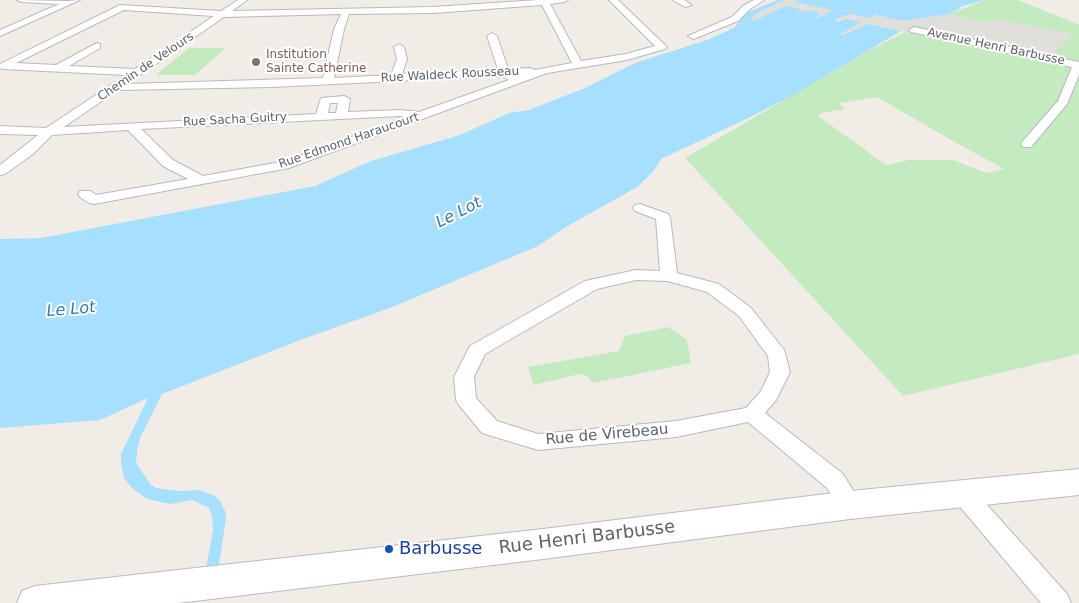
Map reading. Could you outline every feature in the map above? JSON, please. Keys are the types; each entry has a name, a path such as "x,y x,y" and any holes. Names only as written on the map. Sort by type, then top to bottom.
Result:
{"main road":[{"name":"Rue Henri Barbusse","path":"35,603 850,506 1079,482"}],"street":[{"path":"21,0 73,1"},
{"path":"138,8 153,0"},
{"name":"Chemin de Velours","path":"0,171 28,151 49,132 243,0"},
{"path":"2,66 123,7 224,14 433,10 564,0"},
{"name":"Rue Edmond Haraucourt","path":"85,194 94,200 289,164 545,70 627,57 662,46 614,0"},
{"path":"677,0 688,5"},
{"path":"693,36 735,19 747,7 760,0"},
{"path":"0,33 73,1"},
{"path":"545,2 578,65"},
{"path":"328,81 339,29 346,12"},
{"name":"Avenue Henri Barbusse","path":"914,30 1078,65"},
{"path":"492,36 504,72 518,81"},
{"path":"57,68 97,46"},
{"path":"395,78 402,59 399,47"},
{"path":"1027,144 1063,102 1078,65"},
{"path":"2,66 139,72"},
{"name":"Rue Waldeck Rousseau","path":"116,87 328,81 545,70"},
{"name":"Rue Sacha Guitry","path":"0,130 49,132 131,126 400,113 421,117"},
{"path":"131,126 168,164 201,180"},
{"path":"640,208 663,217 669,276"},
{"name":"Rue de Virebeau","path":"636,275 669,276 713,288 745,312 777,355 780,372 769,395 752,414 676,429 538,442 490,427 466,400 464,376 477,350 498,336 591,286 636,275"},
{"path":"752,414 815,462 835,481 850,506"},
{"path":"964,495 1058,603"}],"shaded area":[{"path":"785,0 798,0 796,2 869,18 874,15 903,21 950,14 984,23 994,19 1074,34 1077,60 1068,67 869,24 843,35 840,34 860,23 847,19 838,22 834,21 840,18 826,14 818,18 814,17 820,14 807,10 798,14 794,13 800,10 786,6 753,21 751,20 757,13"}],"green space":[{"path":"985,0 1018,0 1079,25 1079,354 903,396 685,158 868,51 905,32 1068,67 1077,60 1053,54 1073,34 994,19 985,23 950,14","holes":["877,97 1004,169 987,173 952,160 909,160 886,165 818,116 822,113 845,109 839,103"]},
{"path":"189,48 226,48 195,75 156,75"},
{"path":"668,327 687,340 691,363 593,383 587,376 579,374 534,385 528,367 619,351 625,336"}],"water":[{"path":"778,0 785,0 757,13 751,20 753,21 786,6 801,9 795,13 807,10 821,13 815,17 817,18 826,14 840,17 834,21 838,22 847,19 861,22 841,34 843,35 869,24 901,31 792,96 661,159 653,172 637,187 566,227 538,246 390,308 303,339 162,394 141,436 136,463 151,485 156,488 179,491 200,490 215,496 220,501 226,518 218,572 205,574 213,530 212,516 209,508 192,500 170,504 147,499 131,487 124,478 121,454 148,398 100,420 0,428 0,239 41,238 315,186 371,161 460,135 509,113 529,110 585,88 635,63 707,40 734,28 745,13"},
{"path":"798,0 984,0 960,7 950,14 903,21 875,15 869,18 795,2"}],"waterway":[{"name":"Le Lot","path":"802,33 838,13 884,0"}],"place":[{"name":"Institution Sainte Catherine","path":"256,62"},
{"name":"Barbusse","path":"389,549"}]}
